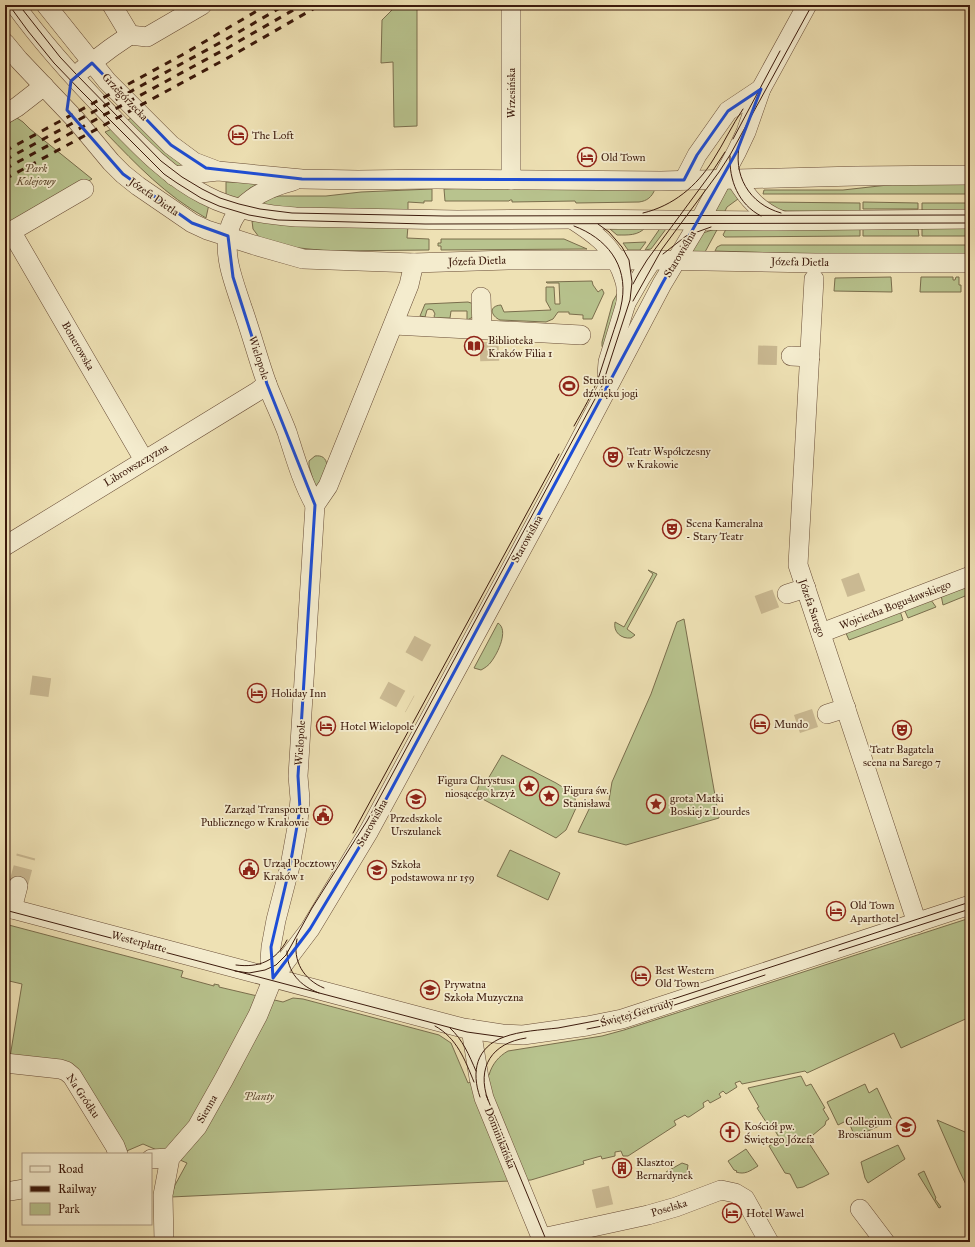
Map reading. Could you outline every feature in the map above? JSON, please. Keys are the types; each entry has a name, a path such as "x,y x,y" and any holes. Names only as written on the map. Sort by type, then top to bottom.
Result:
{"street":[{"path":"15,5 27,22 73,77 155,160 174,176 204,195 242,209 274,215 304,217 457,220 784,221 970,219"},
{"name":"Grzegórzecka","path":"46,5 107,80 171,145 194,162 206,168 218,171"},
{"path":"112,5 130,35"},
{"path":"67,110 67,92 73,77 130,35 147,37 202,5"},
{"name":"Wrzesińska","path":"511,5 511,180"},
{"name":"Starowiślna","path":"273,978 310,929 362,843 558,482 639,326 700,220 728,180 738,148 761,89 807,5"},
{"path":"5,43 44,86 17,107 5,114"},
{"name":"Józefa Dietla","path":"44,86 67,110 110,162 133,182 170,209 192,223 207,230 254,245 303,258 414,263 508,260 970,263"},
{"name":"Starowiślna","path":"684,180 697,155 728,111 761,89"},
{"path":"174,176 218,171 302,179 624,180 661,182 684,180 970,174"},
{"name":"Wielopole","path":"273,978 270,960 271,947 276,920 290,866 300,809 298,776 315,505 307,491 267,384 233,277 228,256 228,236 234,218 244,205 251,199 265,191 302,179"},
{"path":"728,180 755,205 770,215 784,221"},
{"path":"8,233 84,189"},
{"path":"242,209 243,222 254,245"},
{"path":"572,220 591,231 624,260"},
{"path":"595,220 619,240 624,260 626,288 631,296"},
{"name":"Bonerowska","path":"8,233 144,460"},
{"path":"605,394 608,362 631,296 652,260"},
{"path":"315,505 328,486 394,325 409,285 414,263"},
{"name":"Józefa Sarego","path":"814,279 798,565 917,923"},
{"path":"482,297 482,329"},
{"path":"394,325 581,334"},
{"path":"791,356 810,357"},
{"name":"Librowszczyzna","path":"5,546 258,392 267,384"},
{"name":"Wojciecha Bogusławskiego","path":"821,633 970,576"},
{"path":"787,594 806,588"},
{"path":"827,714 846,708"},
{"path":"8,908 18,886"},
{"name":"Świętej Gertrudy","path":"273,978 471,1029 502,1034 523,1035 587,1026 622,1019 970,906"},
{"name":"Westerplatte","path":"8,908 273,978"},
{"name":"Sienna","path":"164,1242 163,1195 160,1158 196,1127 224,1079 258,1015 273,978"},
{"name":"Dominikańska","path":"471,1029 479,1078 484,1098 543,1240"},
{"name":"Na Gródku","path":"5,1063 60,1069 66,1071 72,1076 115,1146 118,1153"},
{"path":"5,1192 22,1189"},
{"name":"Poselska","path":"543,1240 662,1211 722,1190 735,1192 745,1199 769,1242"},
{"path":"860,1209 885,1242"}],"highlighted area":[{"path":"92,63 171,145 206,168 302,179 358,180 684,180 697,155 728,111 761,89 737,151 662,284 369,831 310,929 273,978 271,947 290,866 300,809 298,776 315,505 267,384 233,277 228,236 192,223 123,174 67,110 71,81"}],"green space":[{"path":"397,5 417,5 417,126 394,127 393,62 381,63 382,20"},
{"path":"133,117 185,166 184,169 171,165 126,121"},
{"name":"Park Kolejowy","path":"17,118 92,179 5,228 5,125"},
{"path":"114,128 209,204 206,218 178,200 152,179 105,132"},
{"path":"226,182 260,183 250,188 236,201 226,197"},
{"path":"970,182 970,194 763,194 764,190 843,190 897,184"},
{"path":"726,188 732,189 738,199 727,207 724,213 716,213 714,207"},
{"path":"432,189 432,201 424,201 424,203 408,202 408,213 280,210 260,204 270,198 279,196 326,196 361,192"},
{"path":"444,189 655,189 649,198 639,202 512,202 512,200 445,201"},
{"path":"763,202 860,203 860,212 787,211 780,210"},
{"path":"863,202 918,203 918,209 863,209"},
{"path":"922,203 970,203 970,211 922,212"},
{"path":"252,221 408,226 407,238 429,239 429,250 328,251 281,246 259,237 253,229"},
{"path":"860,226 860,236 725,237 723,235 727,227"},
{"path":"922,226 970,228 970,236 922,236"},
{"path":"646,227 640,232 629,235 617,235 610,229"},
{"path":"661,227 666,229 651,249 645,250"},
{"path":"718,228 705,252 693,252 692,248 703,233"},
{"path":"863,229 918,229 919,236 863,236"},
{"path":"441,239 564,239 587,249 441,250 441,246 438,246 438,243 441,243"},
{"path":"646,242 640,250 628,250 623,243"},
{"path":"721,245 970,245 970,254 809,254 715,251 717,247"},
{"path":"891,277 892,292 834,291 835,278"},
{"path":"921,277 953,277 953,280 955,280 956,277 959,277 961,292 920,292"},
{"path":"592,281 598,292 602,289 604,293 592,319 583,319 583,315 569,314 569,312 558,312 553,319 546,322 500,320 493,314 492,311 494,307 501,305 504,312 551,310 546,301 546,287 554,287 555,304 560,304 559,283 546,282"},
{"path":"620,289 620,295 604,351 602,342 613,301"},
{"path":"468,302 474,304 473,317 467,320 467,311 451,311 450,318 435,318 433,310 429,309 427,310 425,317 420,316 425,304"},
{"path":"315,456 320,456 326,460 327,465 319,488 315,487 309,466 309,461"},
{"path":"648,570 657,574 627,629 635,635 631,638 621,636 615,629 615,622 624,627 653,574"},
{"path":"970,585 970,594 943,605 941,595"},
{"path":"931,600 936,607 908,618 904,609"},
{"path":"900,611 903,620 849,640 845,631"},
{"path":"684,619 719,818 626,845 578,832 592,803 608,806 612,782 651,694 677,622"},
{"path":"498,623 503,631 497,653 490,663 481,670 474,668"},
{"path":"502,755 572,793 575,798 576,808 566,830 556,838 475,795 480,782 485,784"},
{"path":"510,850 560,873 548,900 497,876"},
{"name":"Planty","path":"970,918 970,1017 901,1048 894,1033 807,1073 805,1071 742,1084 740,1081 735,1083 737,1087 726,1094 723,1091 719,1094 721,1097 710,1103 708,1100 703,1103 704,1107 689,1117 685,1115 674,1121 676,1125 628,1156 623,1156 621,1151 615,1152 615,1156 602,1159 601,1156 583,1161 584,1164 531,1180 171,1197 175,1185 187,1163 143,1144 122,1153 72,1071 10,1057 22,984 5,980 5,924 183,971 181,977 214,986 214,984 219,985 219,987 283,1002 293,998 303,999 439,1035 451,1043 468,1083 489,1075 496,1061 508,1051 602,1036 624,1030"},
{"path":"801,1076 806,1086 811,1084 825,1108 823,1109 829,1119 826,1121 825,1125 807,1140 829,1174 803,1187 797,1188 790,1174 785,1173 769,1146 780,1139 774,1129 770,1128 757,1108 759,1107 748,1088"},
{"path":"865,1084 869,1093 877,1088 892,1120 855,1137 848,1120 838,1125 827,1102"},
{"path":"937,1120 965,1132 970,1143 970,1193 959,1170"},
{"path":"898,1145 905,1159 868,1183 865,1178 861,1162"},
{"path":"746,1149 758,1166 745,1173 736,1172 737,1171 734,1170 728,1161"},
{"path":"682,1163 688,1165 687,1172 671,1180 666,1177 666,1172"},
{"path":"924,1171 936,1198 935,1199 941,1207 939,1208 918,1174"}],"tunnel":[{"path":"489,342 490,369"},
{"path":"758,355 791,356"},
{"path":"850,576 859,601"},
{"path":"758,605 787,594"},
{"path":"410,644 434,657"},
{"path":"31,685 52,688"},
{"path":"384,690 410,704"},
{"path":"797,724 827,714"},
{"path":"18,886 26,856"},
{"path":"594,1199 611,1195"}],"tram line":[{"path":"9,5 54,63 164,174 201,198 219,206 249,215 278,220 425,224 970,223"},
{"path":"19,5 60,57 161,161 182,177 220,198 260,209 292,213 444,216 970,215"},
{"path":"633,301 662,249 730,155 812,5"},
{"path":"733,139 780,51"},
{"path":"643,213 654,210 674,200 683,194 700,178 713,160 743,109"},
{"path":"740,142 738,154 739,166 741,177 746,186 760,203 781,213"},
{"path":"633,284 647,260 725,152"},
{"path":"730,156 731,174 736,190 746,205 761,216"},
{"path":"235,971 249,973 265,970 276,965 286,955 312,908 367,821 602,386 630,300 632,282 629,260 622,247 609,232 598,224"},
{"path":"574,226 585,231 605,245 618,264 622,275 623,288 620,311 599,376 591,395 574,426"},
{"path":"663,254 686,236 711,227"},
{"path":"353,833 559,454"},
{"path":"480,1097 476,1078 478,1061 487,1047 504,1037 523,1032 558,1028 621,1016 970,902"},
{"path":"839,951 970,909"},
{"path":"5,910 467,1032 503,1037"},
{"path":"297,939 296,955 301,969 311,980 324,988"},
{"path":"236,965 244,966 266,962 278,953 287,940"},
{"path":"287,951 289,965 292,972 306,986 319,993"},
{"path":"587,1029 623,1022 765,975"},
{"path":"435,1026 443,1031 455,1043 464,1058 474,1082"},
{"path":"450,1028 462,1043 476,1071"},
{"path":"488,1100 484,1077 490,1058 504,1045 526,1038"},
{"path":"486,1095 547,1242"}],"railway":[{"path":"5,151 182,55 267,5"},
{"path":"5,160 225,40 285,5"},
{"path":"5,169 229,47 302,5"},
{"path":"5,179 233,55 320,5"}],"place":[{"name":"The Loft","path":"238,135"},
{"name":"Old Town","path":"587,157"},
{"name":"Biblioteka Kraków Filia 1","path":"474,346"},
{"name":"Studio dźwięku jogi","path":"569,386"},
{"name":"Teatr Współczesny w Krakowie","path":"613,457"},
{"name":"Scena Kameralna - Stary Teatr","path":"672,529"},
{"name":"Holiday Inn","path":"257,693"},
{"name":"Mundo","path":"760,724"},
{"name":"Hotel Wielopole","path":"326,726"},
{"name":"Teatr Bagatela scena na Sarego 7","path":"902,730"},
{"name":"Figura Chrystusa niosącego krzyż","path":"529,786"},
{"name":"Figura św. Stanisława","path":"549,796"},
{"name":"Przedszkole Urszulanek","path":"416,799"},
{"name":"grota Matki Boskiej z Lourdes","path":"656,804"},
{"name":"Zarząd Transportu Publicznego w Krakowie","path":"323,815"},
{"name":"Urząd Pocztowy Kraków 1","path":"249,869"},
{"name":"Szkoła podstawowa nr 159","path":"377,870"},
{"name":"Old Town Aparthotel","path":"836,911"},
{"name":"Best Western Old Town","path":"641,976"},
{"name":"Prywatna Szkoła Muzyczna","path":"430,990"},
{"name":"Collegium Broscianum","path":"906,1127"},
{"name":"Kościół pw. Świętego Józefa","path":"730,1132"},
{"name":"Klasztor Bernardynek","path":"622,1168"},
{"name":"Hotel Wawel","path":"732,1213"}]}
